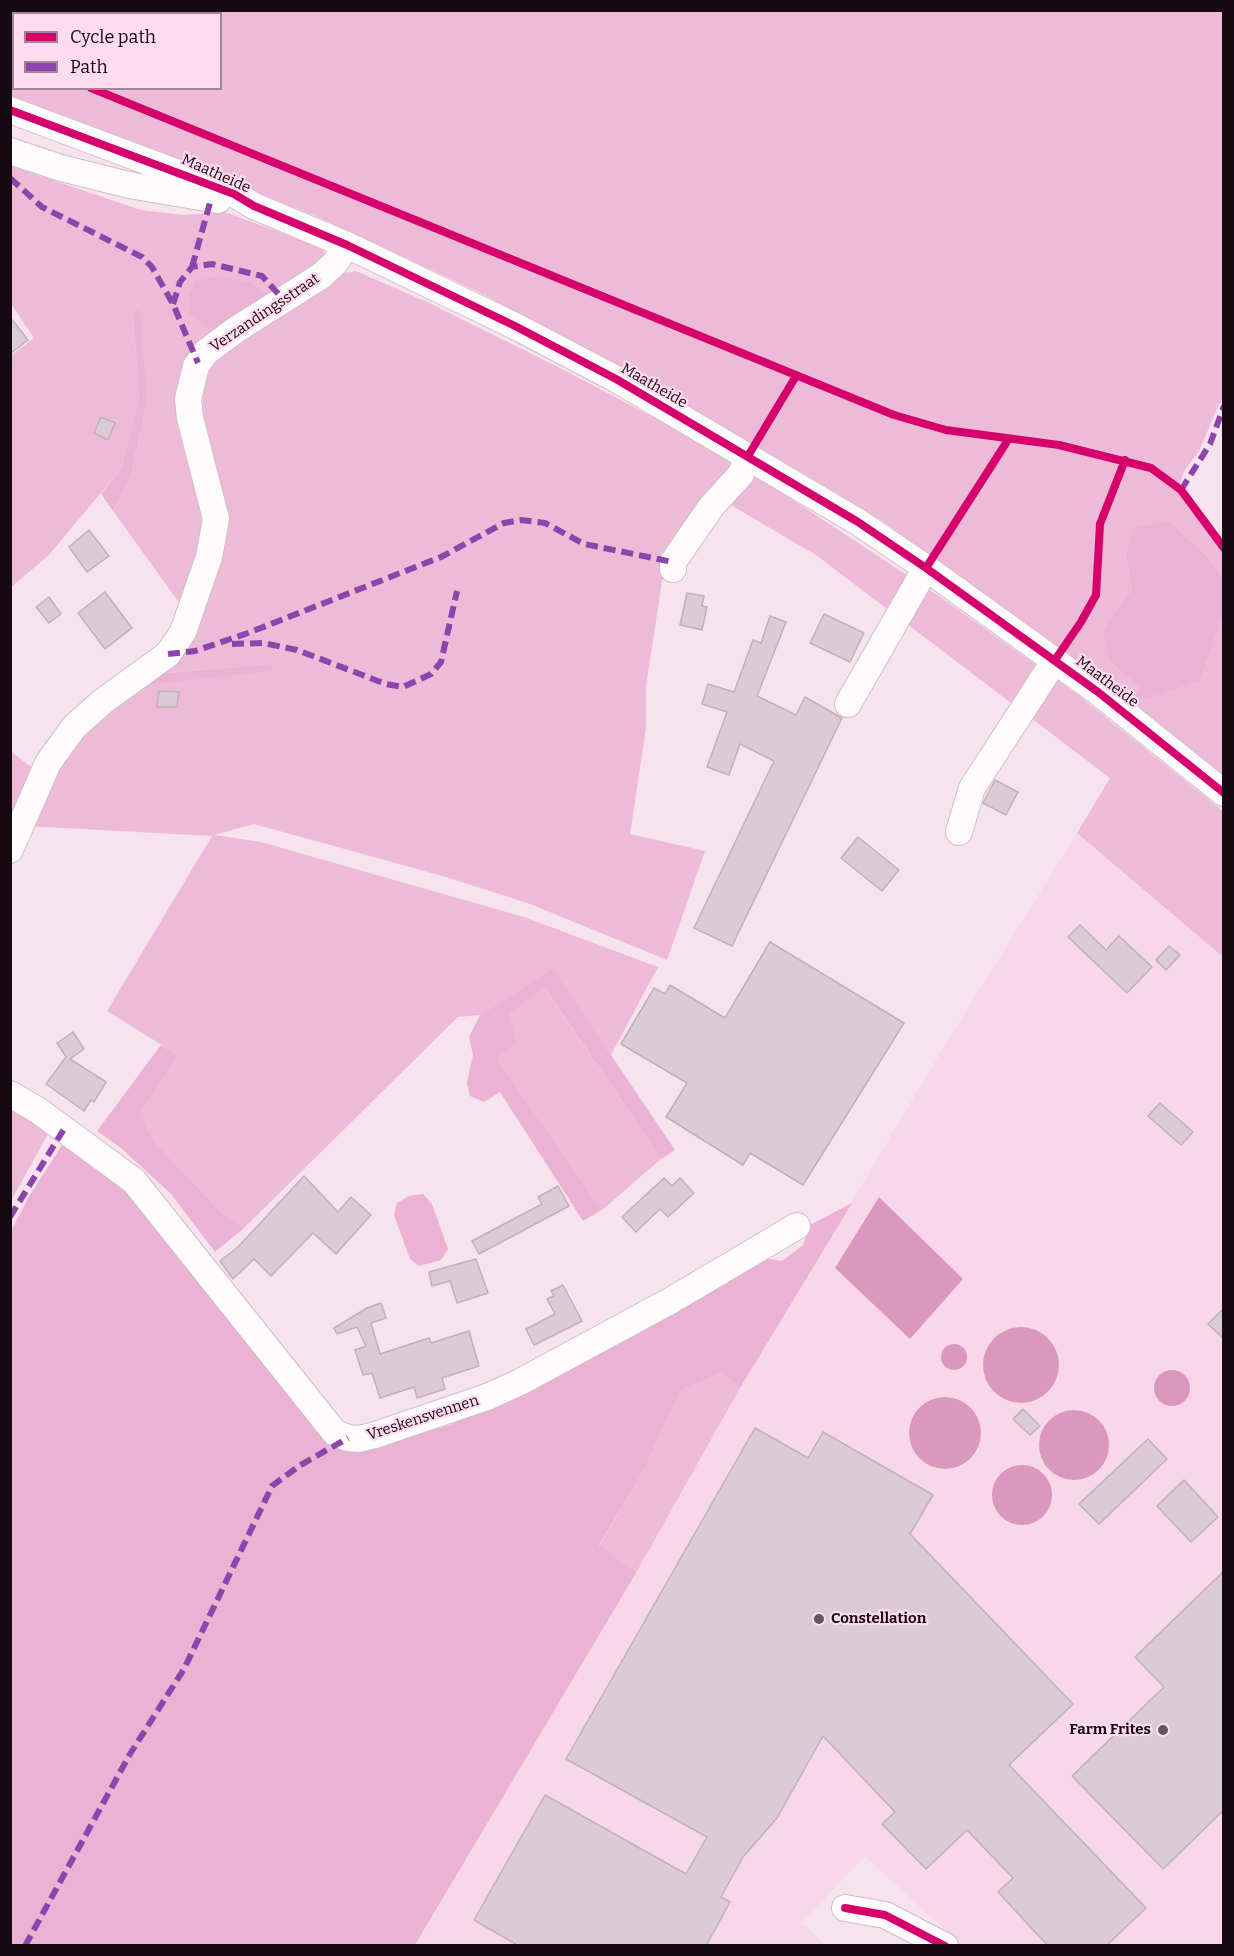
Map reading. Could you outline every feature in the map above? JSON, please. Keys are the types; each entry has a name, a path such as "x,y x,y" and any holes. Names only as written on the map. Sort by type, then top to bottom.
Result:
{"street":[{"name":"Maatheide","path":"10,110 234,194 254,206 347,245 568,353 858,522 1055,660 1155,736 1224,793"},
{"name":"Maatheide","path":"10,151 61,168 155,190 254,206"},
{"path":"155,190 164,175 160,165"},
{"name":"Verzandingsstraat","path":"10,850 48,763 74,727 102,702 168,654 183,632 209,557 216,519 210,487 190,418 188,399 195,366 206,352 237,329 321,276 335,263 347,245"},
{"path":"673,569 673,562 711,507 737,480 748,456"},
{"path":"848,704 926,568"},
{"path":"959,832 972,788 1055,660"},
{"name":"Vreskensvennen","path":"10,1094 39,1111 134,1181 335,1433 348,1438 359,1439 375,1435 487,1397 520,1382 670,1301 797,1226"},
{"path":"845,1908 885,1915 945,1946"}],"shaded area":[{"path":"11,11 1223,11 1223,401 1219,404 1199,451 1184,471 1178,491 1223,540 1223,578 1205,554 1170,522 1126,555 1132,589 1102,630 1110,662 1139,687 1134,702 1200,681 1222,619 1223,597 1223,778 1133,703 881,520 718,423 483,294 316,216 183,163 11,101"},
{"path":"11,166 141,210 183,215 225,212 324,249 325,259 221,331 191,363 206,519 183,608 113,511 131,475 147,402 133,311 139,400 121,469 48,556 11,587 10,356 34,338 11,304"},
{"path":"356,271 429,303 558,367 727,456 734,469 664,568 646,686 646,728 630,834 705,851 667,960 530,904 446,877 254,824 214,835 261,842 524,917 658,967 611,1055 553,970 480,1015 458,1017 244,1228 223,1214 154,1141 140,1114 178,1055 107,1011 212,836 26,826 61,754 141,685 271,664 154,674 219,559 226,538 228,514 204,417 202,390 213,360 344,273"},
{"path":"218,276 252,283 272,298 221,331 202,324 189,314 189,295 196,281"},
{"path":"140,310 147,402 131,475 113,511 101,494 121,469 139,400 133,311"},
{"path":"752,473 946,601 1074,692 1223,811 1223,957 1077,833 1110,778 816,555 724,501"},
{"path":"1170,522 1205,554 1223,578 1222,619 1200,681 1133,703 1139,687 1110,662 1102,630 1132,589 1126,555 1134,527"},
{"path":"271,664 272,671 141,685 154,674"},
{"path":"10,751 34,769 10,825"},
{"path":"1077,833 1223,957 1223,1945 961,1945 865,1856 802,1923 825,1945 415,1946 636,1573 740,1388 951,1035"},
{"path":"553,969 675,1150 661,1159 545,988 509,1013 517,1044 497,1059 602,1210 583,1221 500,1092 484,1102 470,1096 467,1083 473,1055 469,1037 480,1015"},
{"path":"544,987 661,1159 602,1210 497,1059 517,1044 508,1013"},
{"path":"161,1045 178,1055 140,1114 154,1141 223,1214 244,1228 215,1252 171,1194 121,1148 97,1131"},
{"path":"11,1105 49,1132 11,1201"},
{"path":"64,1142 138,1198 328,1439 357,1453 450,1425 533,1388 759,1257 782,1261 803,1245 810,1225 852,1203 740,1388 722,1373 681,1390 642,1474 599,1545 636,1573 415,1945 11,1946 11,1231 28,1198"},
{"path":"423,1194 432,1204 448,1249 441,1260 419,1266 410,1259 394,1215 397,1203 409,1196"},
{"path":"879,1197 963,1279 910,1339 835,1268"},
{"path":"1021,1327 1036,1330 1048,1338 1056,1350 1059,1365 1056,1380 1048,1392 1036,1400 1021,1403 1006,1400 994,1392 986,1380 983,1365 986,1350 994,1338 1006,1330"},
{"path":"954,1344 963,1348 967,1357 963,1366 954,1370 945,1366 941,1357 945,1348"},
{"path":"1172,1370 1184,1376 1190,1388 1184,1400 1172,1406 1160,1400 1154,1388 1160,1376"},
{"path":"722,1373 740,1388 636,1573 599,1546 642,1474 681,1390"},
{"path":"945,1397 965,1403 975,1413 981,1433 975,1453 965,1463 945,1469 925,1463 915,1453 909,1433 915,1413 925,1403"},
{"path":"1074,1410 1087,1413 1099,1420 1106,1432 1109,1445 1106,1458 1099,1470 1087,1477 1074,1480 1061,1477 1049,1470 1042,1458 1039,1445 1042,1432 1049,1420 1061,1413"},
{"path":"1016,1465 1028,1465 1044,1473 1050,1483 1052,1495 1050,1507 1044,1517 1028,1525 1016,1525 1000,1517 992,1501 992,1489 1000,1473"}],"building":[{"path":"10,317 28,340 10,354"},
{"path":"101,417 115,423 108,440 94,433"},
{"path":"89,530 109,556 87,572 69,547"},
{"path":"105,592 132,628 105,649 78,613"},
{"path":"687,593 704,596 702,606 707,607 702,630 680,625"},
{"path":"49,597 61,614 49,623 36,607"},
{"path":"824,614 864,633 850,662 810,643"},
{"path":"770,616 786,622 757,696 796,715 805,697 842,718 732,946 694,928 774,761 740,744 729,775 707,767 727,712 702,704 708,684 734,692 753,640 761,643"},
{"path":"159,691 179,692 177,707 157,707"},
{"path":"995,780 1018,792 1006,815 983,803"},
{"path":"858,837 899,870 882,891 841,858"},
{"path":"1080,925 1106,950 1119,936 1152,967 1127,993 1068,937"},
{"path":"770,942 904,1023 803,1185 750,1153 743,1165 666,1117 687,1083 621,1044 654,988 665,994 670,985 725,1018"},
{"path":"1169,946 1180,955 1166,970 1156,960"},
{"path":"73,1032 84,1049 70,1059 106,1082 94,1102 91,1100 84,1111 46,1084 66,1057 57,1043"},
{"path":"1160,1103 1193,1132 1181,1145 1148,1116"},
{"path":"304,1176 338,1212 351,1197 371,1215 336,1254 313,1233 271,1276 254,1259 233,1279 220,1261 238,1247"},
{"path":"664,1178 672,1186 680,1178 694,1193 668,1217 660,1209 636,1232 622,1217"},
{"path":"558,1186 569,1206 479,1254 472,1241 542,1204 538,1197"},
{"path":"476,1259 488,1293 457,1303 450,1281 432,1286 429,1272"},
{"path":"563,1285 582,1321 534,1345 526,1329 555,1314 547,1299 554,1296 551,1291"},
{"path":"381,1303 386,1318 371,1323 380,1354 429,1338 431,1343 469,1331 479,1366 442,1378 445,1389 417,1398 414,1387 380,1398 372,1373 363,1375 355,1350 366,1346 357,1327 337,1334 334,1328 367,1308"},
{"path":"1224,1308 1224,1339 1208,1324"},
{"path":"1023,1409 1040,1426 1030,1435 1013,1419"},
{"name":"Constellation","path":"755,1428 808,1458 823,1432 933,1495 910,1534 1073,1704 1009,1765 1146,1908 1106,1946 1048,1946 998,1892 1013,1878 967,1830 926,1869 882,1824 895,1812 823,1736 777,1818 743,1857 721,1897 730,1902 706,1946 519,1946 474,1920 545,1795 686,1874 707,1837 566,1759"},
{"path":"1148,1439 1167,1459 1099,1524 1079,1504"},
{"path":"1184,1480 1218,1517 1191,1542 1157,1506"},
{"name":"Farm Frites","path":"1224,1571 1224,1810 1163,1869 1072,1776 1164,1687 1135,1657"}],"marked path":[{"path":"10,178 42,207 142,257 152,267 173,304 198,363"},
{"path":"192,267 211,199"},
{"path":"173,304 180,282 192,267 212,264 262,276 283,299"},
{"path":"1181,490 1210,444 1224,406"},
{"path":"168,654 195,651 248,633 441,557 504,523 521,520 545,523 584,544 673,562"},
{"path":"232,644 263,643 297,650 386,684 403,687 431,674 441,662 457,591"},
{"path":"10,1217 64,1129"},
{"path":"25,1946 130,1754 184,1669 272,1486 299,1466 348,1438"}],"cycle path":[{"path":"96,90 894,415 946,430 1059,445 1151,468 1181,490 1224,548"},
{"path":"10,110 234,194 254,206 347,245 515,326 616,379 858,522 926,568 1098,692 1224,793"},
{"path":"748,456 796,376"},
{"path":"926,568 1008,440"},
{"path":"1055,660 1096,595 1100,524 1125,460"},
{"path":"845,1908 885,1915 945,1946"}],"place":[{"name":"Constellation","path":"819,1619"},
{"name":"Farm Frites","path":"1163,1730"}]}
